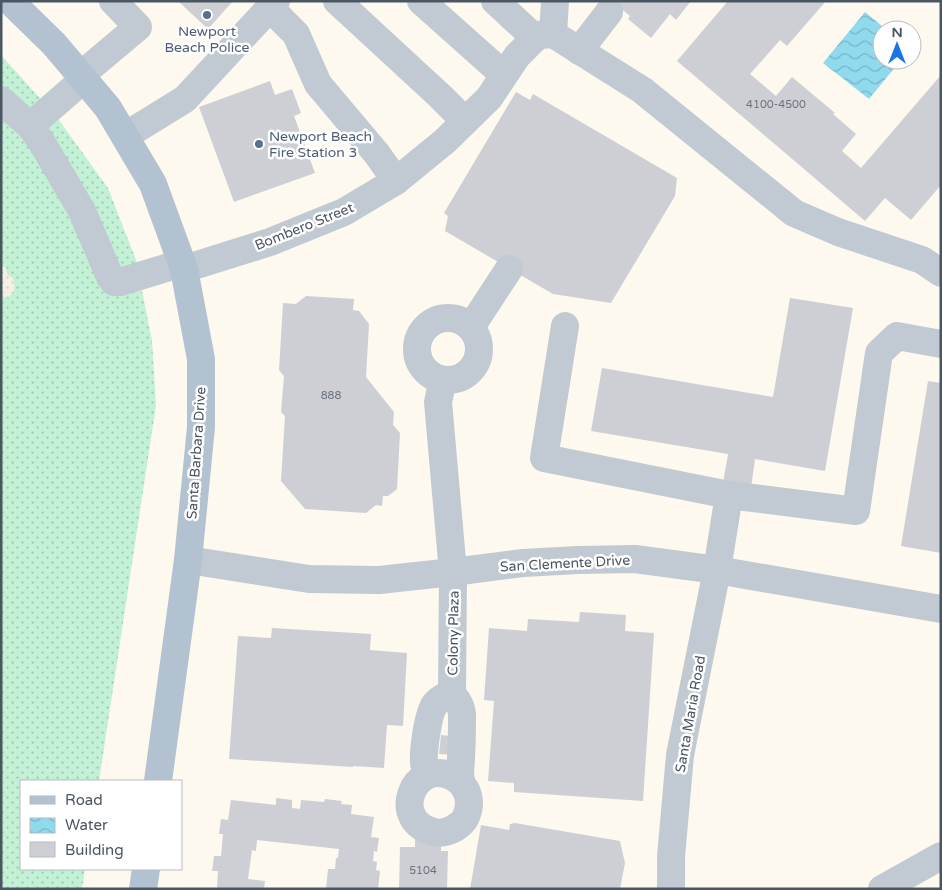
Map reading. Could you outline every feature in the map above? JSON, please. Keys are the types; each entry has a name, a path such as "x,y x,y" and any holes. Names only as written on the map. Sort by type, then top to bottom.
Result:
{"main road":[{"name":"Santa Barbara Drive","path":"10,1 54,44 108,108 153,184 183,266 201,359 201,427 188,560 158,780"},
{"path":"143,889 146,870"}],"street":[{"path":"1,100 30,126 138,27 113,1"},
{"path":"337,1 440,96 465,122"},
{"path":"421,1 504,75"},
{"path":"495,1 542,35 579,51 642,90 794,213 838,232 922,260 941,273"},
{"path":"542,35 554,1"},
{"path":"125,136 185,99 273,5 296,34 318,84 377,154 396,181"},
{"path":"579,51 609,12"},
{"name":"Bombero Street","path":"30,126 41,141 82,211 110,277 114,282 120,282 270,242 344,212 396,181 445,141 489,98 517,56 542,35"},
{"path":"472,327 509,269"},
{"path":"441,318 463,321 472,327 480,345 476,364 470,372 452,380 442,380 432,376 424,369 418,360 416,350 418,339 423,329 431,322 441,318"},
{"path":"565,326 544,458 729,495 856,511 879,353 897,336 941,344"},
{"name":"Colony Plaza","path":"442,380 438,402 454,572 452,694 459,701 462,715 460,782 467,792 469,803 467,814 460,824 450,831 438,833 426,830 418,824 411,814 409,803 411,791 427,775 424,753 434,706 441,698 452,694"},
{"name":"Santa Maria Road","path":"671,889 671,857 680,755 717,570 729,495"},
{"name":"San Clemente Drive","path":"188,560 308,579 379,580 523,563 636,559 717,570 941,608"},
{"path":"427,775 439,773 450,775 460,782"},
{"path":"882,889 941,856"}],"shaded area":[{"path":"1,1 941,1 941,889 82,889 85,870 182,870 182,780 99,780 156,405 152,341 136,260 56,116 1,55"}],"green space":[{"path":"1,55 56,116 108,188 136,260 152,341 156,405 99,780 20,780 20,870 85,870 82,889 1,889"}],"sand":[{"path":"1,267 5,267 8,275 14,281 13,292 7,298 1,295"}],"water":[{"path":"865,12 875,20 872,20 872,70 893,70 869,99 823,63"}],"building":[{"name":"Newport Beach Police","path":"178,1 233,1 208,29"},
{"path":"612,1 691,1 676,20 670,14 651,38 628,19 630,16"},
{"path":"728,1 826,1 787,46 780,40 750,74 776,96 792,77 835,113 833,114 856,134 842,151 861,168 941,75 941,185 911,220 885,198 865,221 677,61"},
{"name":"Newport Beach Fire Station 3","path":"270,81 275,95 292,89 301,113 294,116 315,173 234,202 199,107"},
{"path":"516,92 530,100 533,94 677,178 675,196 611,303 553,294 445,231 448,216 444,213"},
{"path":"306,296 354,299 353,310 359,311 369,324 366,377 394,412 393,425 400,433 397,489 388,496 383,496 382,506 376,505 366,513 305,509 281,481 285,416 281,412 284,376 279,370 283,303 296,304"},
{"path":"790,298 853,308 825,471 755,459 751,488 723,483 728,454 591,431 602,368 773,397"},
{"path":"928,381 941,383 941,553 901,546"},
{"path":"580,612 626,615 625,631 654,633 643,801 514,792 514,783 488,781 494,701 484,700 489,628 527,631 528,619 579,622"},
{"path":"272,628 371,634 370,650 407,653 403,726 387,725 384,768 229,759 238,636 271,638"},
{"path":"441,735 458,737 456,755 439,754"},
{"path":"276,798 292,800 292,808 300,809 301,800 324,802 325,799 342,801 341,804 352,805 351,814 374,817 371,837 379,838 377,852 374,851 373,861 377,862 376,870 380,871 378,889 326,889 328,869 335,869 339,849 257,840 256,851 252,850 248,879 265,881 264,889 217,889 218,871 212,871 214,856 221,856 223,834 219,834 221,819 228,820 231,800 276,805"},
{"path":"515,823 620,841 625,863 620,889 470,889 481,825 509,830 510,824"},
{"path":"415,837 441,837 441,851 448,851 447,889 399,889 400,847 415,847"}],"place":[{"name":"Newport Beach Police","path":"207,15"},
{"name":"Newport Beach Fire Station 3","path":"259,144"}]}
